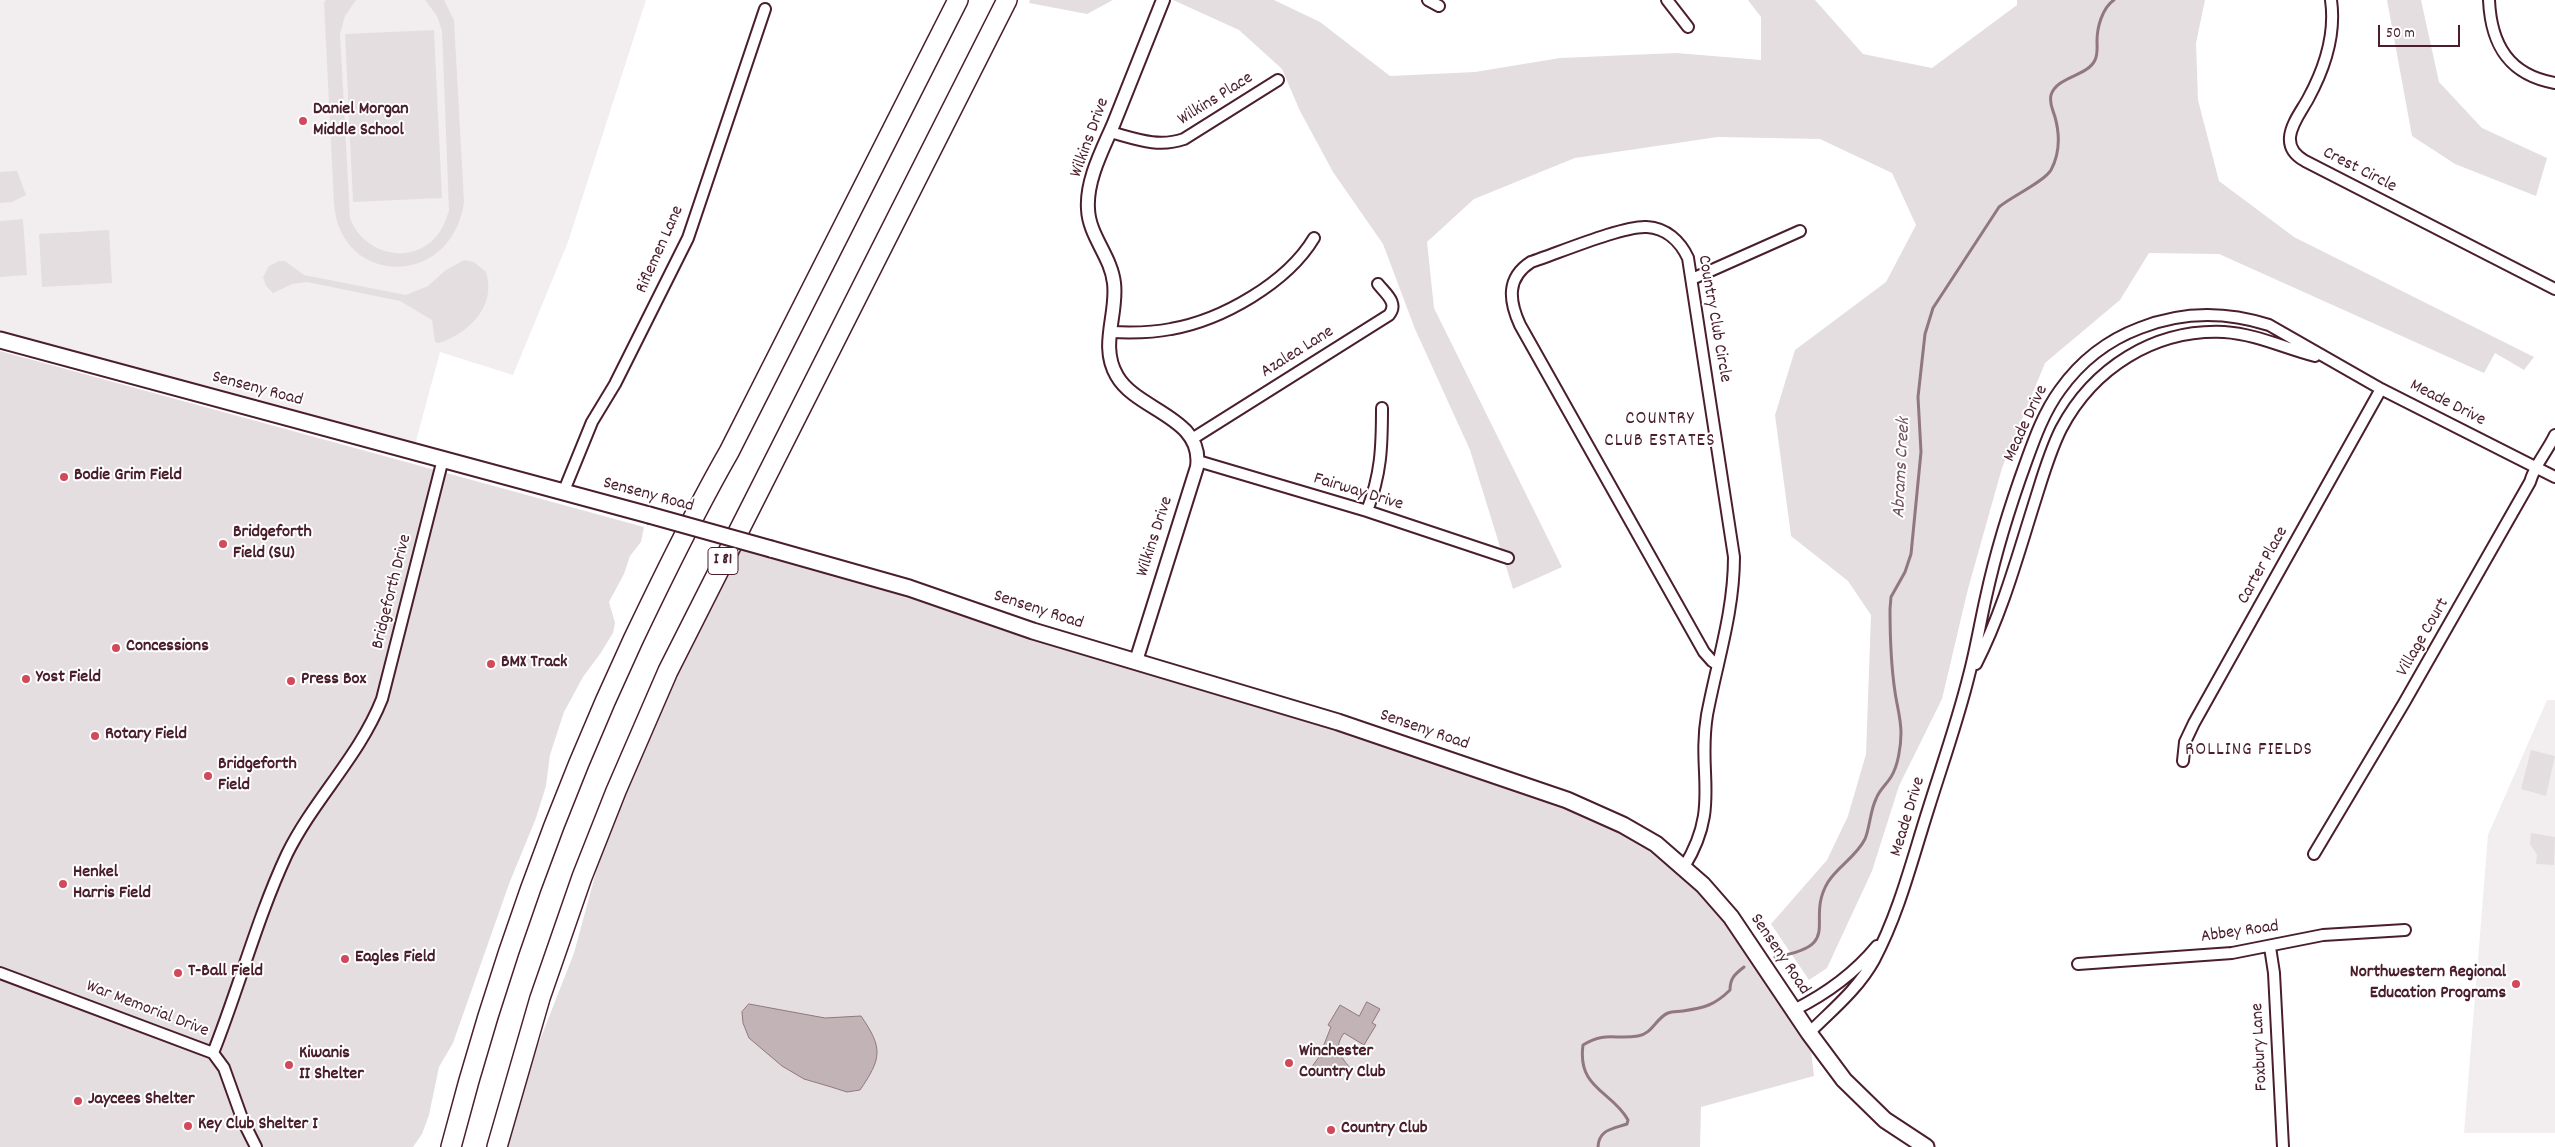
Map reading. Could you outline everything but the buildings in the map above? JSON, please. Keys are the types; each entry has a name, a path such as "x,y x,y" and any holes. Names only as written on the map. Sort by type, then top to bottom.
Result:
{"highway":[{"path":"451,1147 473,1066 520,919 594,726 699,505 734,444 958,0"},
{"name":"I 81","path":"498,1147 540,998 582,877 616,791 664,680 1007,0"}],"main road":[{"name":"Senseny Road","path":"0,340 443,459 908,588 1033,630 1338,722 1600,813 1645,837 1684,866 1732,917 1809,1033 1844,1080 1886,1120 1926,1147"}],"street":[{"name":"Wilkins Drive","path":"1163,0 1091,184 1088,210 1093,232 1109,263 1114,283 1109,355 1114,370 1122,384 1180,426 1192,439"},
{"path":"1428,0 1439,6"},
{"path":"1667,0 1688,27"},
{"name":"Crest Circle","path":"2331,0 2331,40 2314,88 2292,128 2290,144 2293,151 2305,161 2555,289"},
{"path":"2489,0 2493,30 2505,56 2525,74 2555,83"},
{"name":"Riflemen Lane","path":"563,493 592,422 615,384 688,238 765,9"},
{"name":"Wilkins Place","path":"1110,132 1151,143 1175,142 1184,139 1278,80"},
{"name":"Country Club Circle","path":"1684,866 1698,842 1706,812 1705,737 1718,664 1731,607 1734,557 1688,258 1678,241 1660,230 1638,227 1531,262 1524,266 1514,280 1511,299 1520,325 1700,644 1712,662 1718,664"},
{"path":"1692,279 1800,231"},
{"path":"1110,332 1163,331 1211,318 1273,282 1306,252 1314,238"},
{"name":"Azalea Lane","path":"1192,439 1389,315 1393,306 1392,301 1378,284"},
{"name":"Meade Drive","path":"1809,1033 1855,988 1876,957 1909,872 1969,676 1986,595 2014,497 2036,436 2059,391 2087,360 2115,340 2151,324 2187,315 2208,314 2242,318 2269,325 2381,389 2555,477"},
{"name":"Meade Drive","path":"1969,676 1989,639 2003,602 2057,438 2074,407 2098,379 2114,365 2146,346 2165,339 2203,332 2246,334 2326,359"},
{"name":"Carter Place","path":"2183,761 2185,742 2194,723 2381,389"},
{"path":"1367,511 1378,484 1382,452 1382,408"},
{"name":"Village Court","path":"2314,854 2482,570 2530,482 2535,467 2548,450 2555,435"},
{"path":"1192,439 1198,461"},
{"name":"Bridgeforth Drive","path":"213,1053 274,884 288,853 314,810 365,736 382,699 443,459"},
{"name":"Wilkins Drive","path":"1136,662 1198,461"},
{"name":"Fairway Drive","path":"1198,461 1367,511 1508,558"},
{"name":"Abbey Road","path":"2078,964 2232,954 2324,935 2405,930"},
{"name":"Meade Drive","path":"1794,1010 1816,999 1845,978 1865,960 1884,937"},
{"name":"Foxbury Lane","path":"2270,946 2274,973 2282,1147"},
{"name":"War Memorial Drive","path":"0,973 213,1053 224,1068 243,1121 256,1147"}],"shaded area":[{"name":"Daniel Morgan Middle School","path":"0,0 646,0 568,242 513,375 440,352 415,445 306,413 0,332"},
{"path":"326,0 356,0 345,16 340,34 350,218 364,239 373,246 397,253 421,249 432,241 440,231 449,211 442,31 437,16 425,0 444,0 454,20 464,202 455,230 439,251 419,263 397,267 375,263 355,251 341,231 334,204 324,2"},
{"path":"1030,0 1113,0 1087,14 1029,3"},
{"path":"1173,0 1274,0 1320,22 1390,76 1475,72 1560,58 1676,53 1761,60 1761,17 1748,0 1815,0 1863,54 1932,68 2017,5 2017,0 2205,0 2196,43 2198,100 2219,181 2294,237 2534,357 2524,370 2495,353 2484,373 2219,254 2149,253 2120,300 2045,363 2002,468 1968,589 1942,699 1899,786 1872,871 1827,968 1809,980 1771,924 1827,860 1848,816 1866,754 1871,615 1848,581 1791,536 1775,415 1795,350 1886,282 1916,225 1892,173 1820,139 1718,137 1575,158 1474,199 1427,242 1434,308 1562,567 1513,589 1470,450 1415,329 1383,244 1333,172 1300,111 1282,69 1239,30"},
{"path":"2387,0 2421,0 2439,82 2482,128 2547,158 2536,196 2455,164 2412,136"},
{"path":"434,30 442,198 353,202 345,34"},
{"path":"17,171 26,195 12,202 0,203 0,172"},
{"path":"23,219 27,275 0,277 0,221"},
{"path":"109,230 112,283 42,287 39,234"},
{"path":"464,260 474,262 486,272 488,296 484,307 470,325 461,332 439,343 435,342 432,320 400,301 307,282 292,284 273,293 266,286 263,277 269,266 279,261 285,261 304,275 406,295 428,286 446,270"},
{"path":"0,351 644,527 641,542 630,556 624,574 609,602 615,623 613,633 583,677 564,712 550,755 546,786 536,818 509,884 453,1043 439,1067 429,1115 422,1134 413,1147 0,1147"},
{"name":"Winchester Country Club","path":"734,540 1296,709 1623,825 1719,902 1809,1033 1814,1076 1701,1107 1700,1147 498,1147 574,953 622,776"},
{"name":"Northwestern Regional Education Programs","path":"2547,700 2555,700 2555,1133 2464,1133 2488,835"},
{"path":"2531,750 2555,756 2546,796 2521,789"},
{"path":"2531,833 2555,837 2554,865 2536,864 2537,855 2530,844"},
{"path":"1367,1002 1380,1009 1372,1023 1376,1025 1364,1045 1344,1033 1339,1043 1339,1052 1350,1068 1329,1074 1311,1068 1319,1057 1331,1027 1328,1025 1340,1005 1359,1016"},
{"path":"749,1004 825,1018 861,1016 873,1037 877,1053 873,1069 860,1090 847,1092 804,1079 782,1066 749,1038 743,1023 742,1012"}],"waterway":[{"name":"Abrams Creek","path":"1775,957 1797,952 1810,946 1817,939 1822,896 1828,882 1857,851 1865,839 1874,804 1879,793 1891,777 1897,762 1901,728 1893,672 1890,609 1891,597 1905,572 1911,554 1921,452 1918,397 1925,334 1933,308 1999,207 2035,184 2051,170 2058,151 2057,124 2051,104 2051,95 2059,84 2086,70 2095,60 2101,19 2106,8 2114,0"},
{"name":"Abrams Creek","path":"1598,1147 1604,1133 1627,1124 1628,1120 1621,1110 1590,1080 1585,1071 1583,1045 1598,1038 1643,1035 1660,1018 1668,1013 1697,1009 1709,1005 1730,990 1734,977 1744,967"}],"place":[{"name":"Daniel Morgan Middle School","path":"303,121"},
{"name":"Bodie Grim Field","path":"64,477"},
{"name":"Bridgeforth Field (SU)","path":"223,544"},
{"name":"Concessions","path":"116,648"},
{"name":"BMX Track","path":"491,664"},
{"name":"Yost Field","path":"26,679"},
{"name":"Press Box","path":"291,681"},
{"name":"Rotary Field","path":"95,736"},
{"name":"Bridgeforth Field","path":"208,776"},
{"name":"Henkel Harris Field","path":"63,884"},
{"name":"Eagles Field","path":"345,959"},
{"name":"T-Ball Field","path":"178,973"},
{"name":"Northwestern Regional Education Programs","path":"2516,984"},
{"name":"Winchester Country Club","path":"1289,1063"},
{"name":"Kiwanis II Shelter","path":"289,1065"},
{"name":"Jaycees Shelter","path":"78,1101"},
{"name":"Key Club Shelter I","path":"188,1126"},
{"name":"Country Club","path":"1331,1130"}],"district":[{"name":"COUNTRY CLUB ESTATES","path":"1660,431"},
{"name":"ROLLING FIELDS","path":"2249,751"}]}
